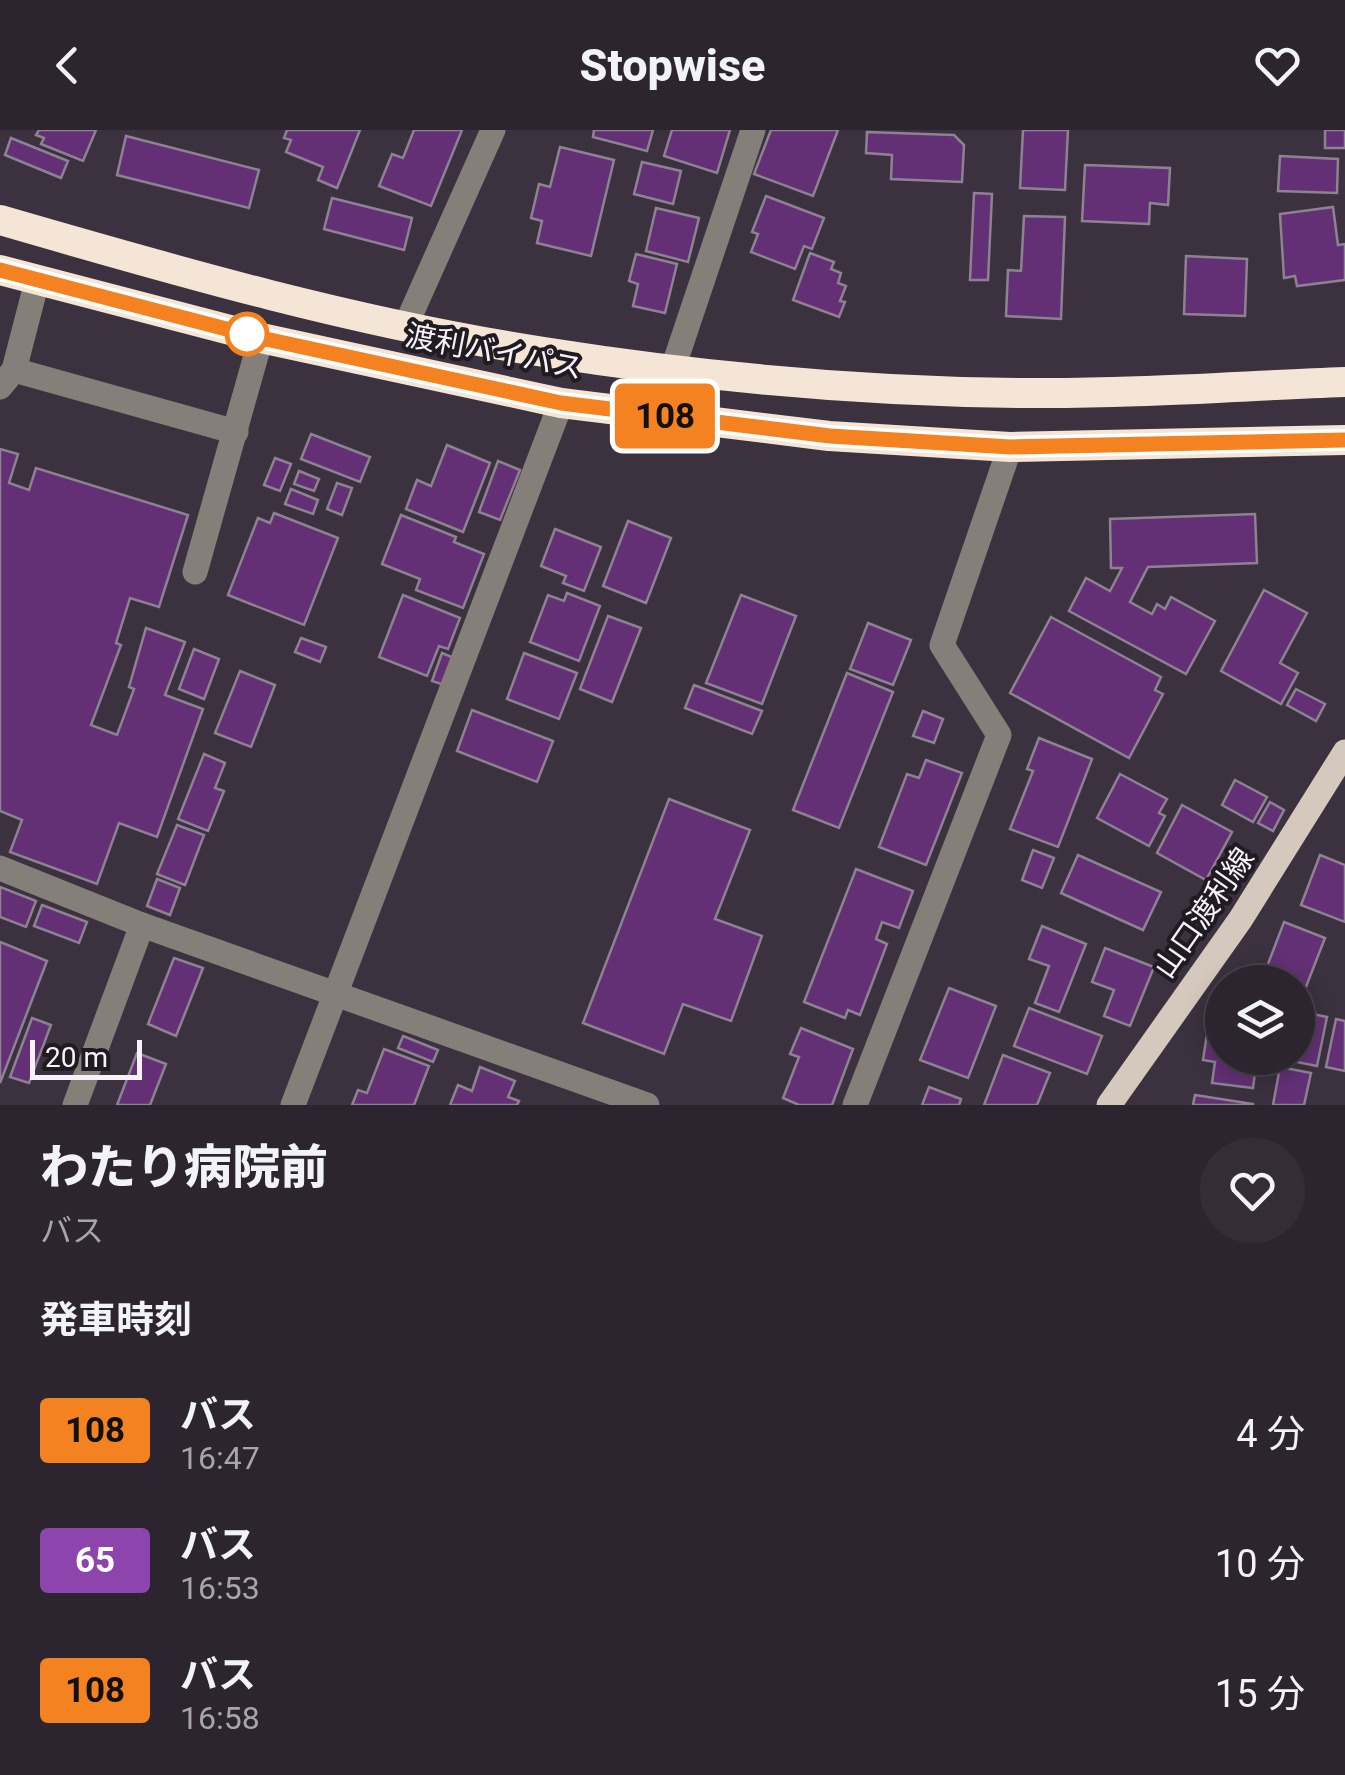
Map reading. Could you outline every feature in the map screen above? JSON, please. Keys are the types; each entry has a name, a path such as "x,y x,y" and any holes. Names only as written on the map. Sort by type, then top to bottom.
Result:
{"highway":[{"name":"渡利バイパス","path":"0,220 200,278 406,324 542,352 672,368 860,386 1027,393 1345,382"},
{"name":"渡利バイパス","path":"0,270 261,338 561,403 830,436 1010,447 1345,440"}],"main road":[{"name":"山口渡利線","path":"1108,1105 1240,920 1345,752"}],"street":[{"path":"406,324 493,130"},
{"path":"672,368 753,130"},
{"path":"37,281 7,379 236,432"},
{"path":"195,572 261,338"},
{"path":"294,1105 561,403"},
{"path":"855,1105 999,734 942,645 1010,447"},
{"path":"0,868 142,925 646,1105"},
{"path":"75,1105 142,925"}],"building":[{"path":"39,130 96,130 83,161 41,144 44,138 36,135"},
{"path":"287,130 360,130 337,188 318,180 323,167 286,152 291,140 284,138"},
{"path":"414,130 462,130 431,206 379,186 392,154 403,158"},
{"path":"594,130 653,130 647,151 593,137"},
{"path":"672,130 730,130 717,173 664,156"},
{"path":"771,130 838,130 813,196 754,174"},
{"path":"1023,130 1068,130 1065,190 1020,188"},
{"path":"1325,130 1345,130 1345,148 1325,148"},
{"path":"867,132 954,135 964,145 962,182 891,179 892,155 866,153"},
{"path":"126,136 259,170 249,208 117,175"},
{"path":"11,138 68,161 61,178 5,155"},
{"path":"560,147 614,160 591,256 537,243 542,221 531,218 539,184 550,187"},
{"path":"1280,156 1338,159 1337,193 1278,191"},
{"path":"642,162 681,171 673,204 634,194"},
{"path":"1085,165 1170,168 1168,205 1150,203 1149,224 1082,221"},
{"path":"974,193 992,194 988,280 970,280"},
{"path":"766,196 824,218 812,249 804,246 795,269 751,252 758,234 752,232"},
{"path":"332,198 412,218 404,250 324,229"},
{"path":"1333,207 1338,245 1345,244 1345,280 1297,286 1295,276 1284,278 1280,214"},
{"path":"656,208 699,218 688,262 646,251"},
{"path":"1024,216 1065,217 1061,319 1006,316 1008,270 1021,271"},
{"path":"810,253 834,262 831,269 841,273 838,283 846,286 839,317 793,300"},
{"path":"636,254 677,264 665,313 633,306 638,284 629,281"},
{"path":"1186,256 1247,259 1245,316 1184,314"},
{"path":"311,434 370,457 360,482 301,459"},
{"path":"447,445 490,463 463,532 406,509 417,480 431,486"},
{"path":"0,449 18,454 9,483 29,490 36,468 188,515 159,607 130,598 116,643 121,645 91,725 117,735 134,689 129,687 146,628 185,642 165,695 203,709 157,837 119,823 97,884 10,852 22,820 0,811"},
{"path":"275,458 291,464 280,491 264,485"},
{"path":"498,461 520,470 500,520 479,512"},
{"path":"299,471 319,479 314,491 294,484"},
{"path":"337,483 352,488 342,515 327,509"},
{"path":"291,489 318,500 313,514 285,504"},
{"path":"274,513 338,538 304,625 228,595 258,518 270,523"},
{"path":"1255,514 1257,563 1148,567 1130,602 1152,614 1157,604 1165,609 1171,597 1215,621 1186,674 1069,611 1086,578 1110,591 1122,568 1111,568 1110,519"},
{"path":"401,515 456,537 454,542 484,554 463,608 416,590 420,579 382,564"},
{"path":"628,521 671,538 646,603 603,586"},
{"path":"555,529 601,547 584,591 563,583 566,576 541,566"},
{"path":"1264,590 1307,613 1280,663 1298,673 1281,704 1221,671"},
{"path":"567,593 600,606 579,661 530,642 548,595 564,601"},
{"path":"403,595 460,618 448,649 439,646 427,676 379,657"},
{"path":"741,595 796,616 762,704 706,683"},
{"path":"608,616 641,628 612,702 580,689"},
{"path":"1051,617 1161,677 1155,690 1163,694 1129,758 1010,693"},
{"path":"868,623 911,640 893,685 850,669"},
{"path":"301,638 326,647 320,662 295,652"},
{"path":"194,649 219,659 204,699 179,689"},
{"path":"442,653 454,658 444,685 432,681"},
{"path":"524,653 577,673 559,719 507,699"},
{"path":"240,671 275,685 251,747 215,733"},
{"path":"847,673 893,692 839,828 793,810"},
{"path":"694,685 762,711 752,734 685,708"},
{"path":"1296,689 1325,704 1316,721 1287,705"},
{"path":"472,710 553,741 537,782 457,751"},
{"path":"923,711 943,719 934,743 913,736"},
{"path":"1039,738 1092,759 1058,847 1010,829 1033,771 1027,769"},
{"path":"204,754 225,763 215,788 224,791 208,831 178,819"},
{"path":"926,760 962,773 926,865 879,847 907,774 919,778"},
{"path":"1120,774 1167,799 1159,813 1165,816 1149,846 1097,818"},
{"path":"1235,780 1267,797 1253,822 1222,805"},
{"path":"669,799 750,830 715,919 762,936 731,1021 683,1004 664,1054 583,1023"},
{"path":"1270,802 1284,810 1273,831 1258,823"},
{"path":"1182,805 1232,832 1206,880 1157,853"},
{"path":"177,825 204,835 185,885 157,874"},
{"path":"1033,850 1054,858 1042,888 1022,880"},
{"path":"1078,855 1161,892 1143,930 1061,893"},
{"path":"1320,855 1345,865 1345,922 1301,905"},
{"path":"856,869 913,891 899,928 882,922 876,939 887,944 860,1015 848,1010 845,1018 804,1002"},
{"path":"157,879 180,888 170,915 147,906"},
{"path":"0,887 36,901 26,927 0,917"},
{"path":"42,905 87,922 79,943 34,926"},
{"path":"1284,922 1325,938 1314,965 1268,965"},
{"path":"1042,926 1086,944 1059,1012 1035,1003 1049,966 1029,959"},
{"path":"0,942 47,961 0,1083"},
{"path":"1105,948 1154,967 1130,1026 1104,1016 1114,990 1092,982"},
{"path":"174,958 203,968 176,1036 148,1024"},
{"path":"949,988 996,1006 968,1078 920,1060"},
{"path":"1029,1008 1102,1036 1087,1074 1014,1046"},
{"path":"1315,1015 1327,1017 1315,1066"},
{"path":"32,1018 51,1025 29,1083 10,1077"},
{"path":"1336,1019 1345,1021 1345,1071 1326,1067"},
{"path":"801,1028 853,1049 832,1105 799,1105 783,1098 799,1057 790,1054"},
{"path":"403,1036 438,1050 433,1062 398,1048"},
{"path":"384,1049 429,1066 414,1105 352,1105 358,1090 367,1093"},
{"path":"137,1053 166,1064 150,1105 117,1105"},
{"path":"1003,1055 1050,1073 1037,1105 984,1105"},
{"path":"480,1067 515,1081 508,1097 519,1101 517,1105 450,1105 458,1085 472,1091"},
{"path":"1213,1075 1255,1075 1253,1088 1212,1083"},
{"path":"1279,1075 1311,1075 1304,1105 1273,1105"},
{"path":"929,1087 961,1099 959,1105 922,1105"},
{"path":"1195,1095 1253,1104 1253,1105 1193,1105"}],"bus line":[{"name":"108","path":"0,270 261,338 468,386 561,403 830,436 1010,447 1345,440"}]}
